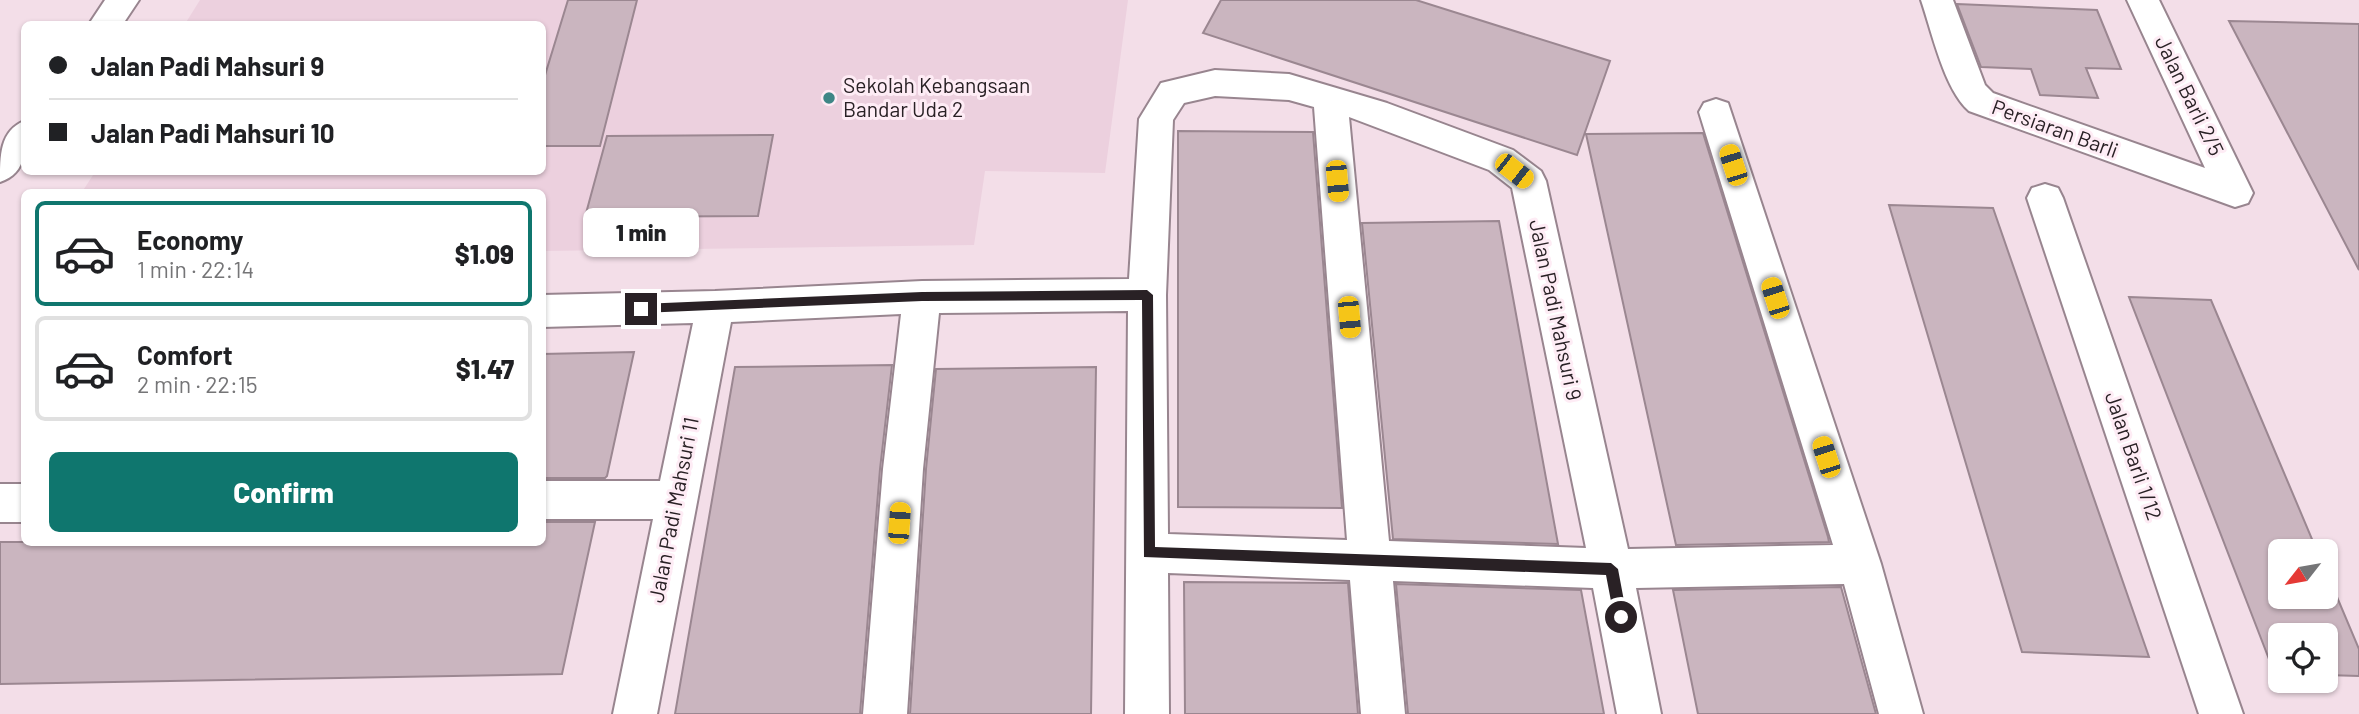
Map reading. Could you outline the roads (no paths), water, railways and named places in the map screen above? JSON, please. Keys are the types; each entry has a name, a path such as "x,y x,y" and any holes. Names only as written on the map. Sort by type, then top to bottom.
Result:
{"street":[{"path":"107,21 123,0"},
{"name":"Persiaran Barli","path":"1937,0 1968,86 1981,102 2235,193"},
{"name":"Jalan Barli 2/5","path":"2143,0 2235,193"},
{"name":"Jalan Padi Mahsuri 9","path":"1147,295 1156,119 1173,92 1215,83 1289,87 1375,112 1501,160 1528,181 1611,569 1639,714"},
{"path":"1330,99 1383,714"},
{"path":"1716,112 1860,564 1901,714"},
{"path":"0,169 21,139"},
{"name":"Jalan Barli 1/12","path":"2045,198 2221,714"},
{"path":"546,311 715,307 922,297 1147,295 1147,714"},
{"path":"885,714 903,469 922,297"},
{"name":"Jalan Padi Mahsuri 11","path":"635,714 715,307"},
{"path":"546,500 675,500"},
{"path":"0,503 21,503"},
{"path":"1148,553 1611,569 1860,564"}],"place":[{"name":"Sekolah Kebangsaan Bandar Uda 2","path":"829,98"}]}
